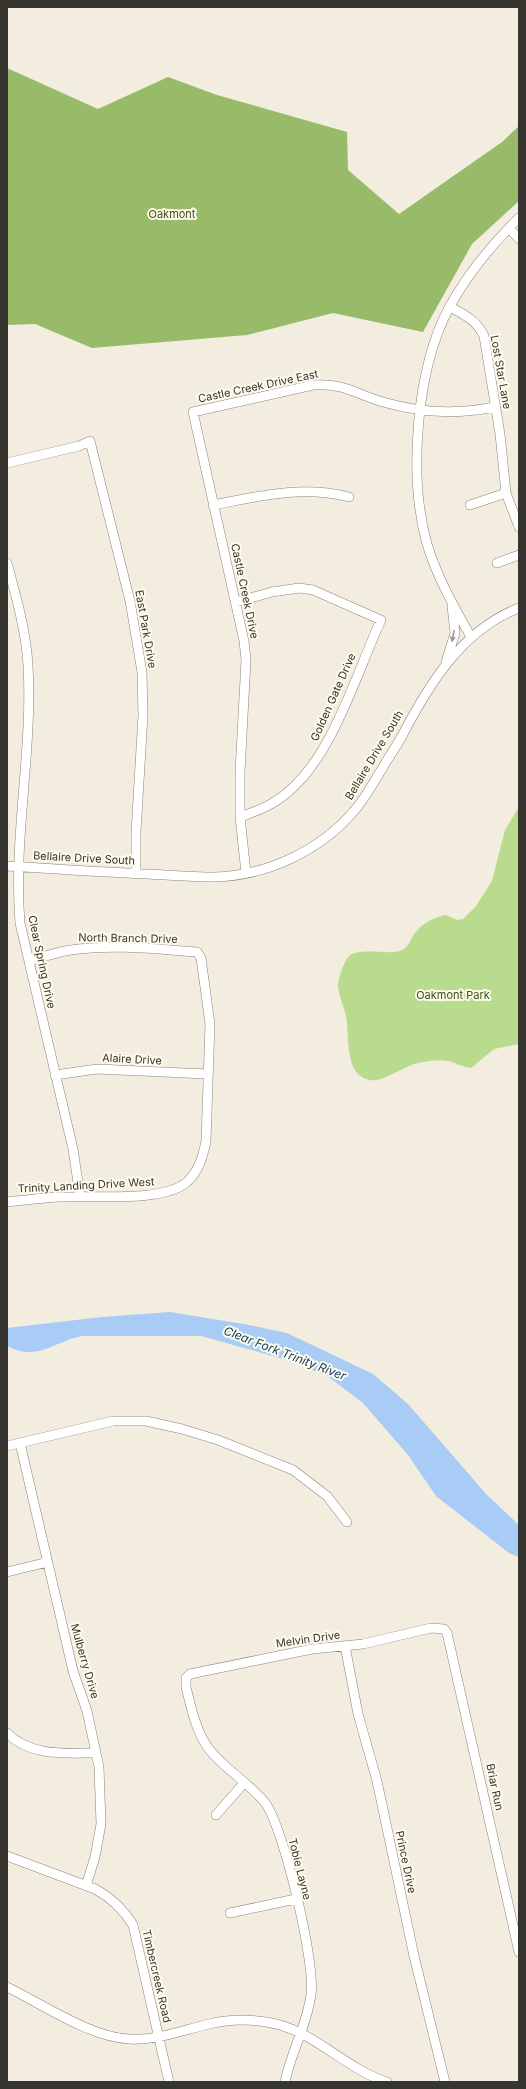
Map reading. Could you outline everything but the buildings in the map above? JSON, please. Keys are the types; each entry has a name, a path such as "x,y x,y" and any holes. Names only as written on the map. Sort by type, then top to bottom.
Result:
{"street":[{"path":"471,637 443,586 428,544 423,523 417,463 420,412 429,356 450,307 477,264 519,218"},
{"path":"509,228 519,239"},
{"name":"Lost Star Lane","path":"450,307 470,318 479,326 484,336 494,407 500,434 506,493 519,527"},
{"name":"Castle Creek Drive East","path":"193,412 313,385 329,384 343,386 382,402 420,412 469,412 494,407"},
{"name":"Castle Creek Drive","path":"193,412 241,624 246,660 240,772 240,817 246,873"},
{"name":"East Park Drive","path":"7,463 79,446 90,441 139,641 142,672 143,715 136,832 136,873"},
{"path":"213,505 302,491 349,497"},
{"path":"470,505 506,493"},
{"path":"497,563 519,555"},
{"name":"Clear Spring Drive","path":"7,563 25,642 28,664 29,708 18,891 20,923 73,1150 80,1196"},
{"name":"Golden Gate Drive","path":"236,602 272,592 299,588 313,590 381,620 336,725 317,760 305,775 283,796 262,808 240,817"},
{"path":"444,668 455,633 451,603"},
{"name":"Bellaire Drive South","path":"7,866 215,877 269,868 292,858 319,842 338,828 360,802 401,738 412,716 444,668 463,644 499,618 519,608"},
{"name":"North Branch Drive","path":"29,961 70,950 87,948 144,948 197,952 201,958 210,1024 207,1074"},
{"name":"Alaire Drive","path":"55,1075 97,1069 207,1074"},
{"name":"Trinity Landing Drive West","path":"7,1202 80,1196 154,1195 178,1188 188,1182 198,1168 203,1157 206,1141 207,1074"},
{"path":"7,1446 113,1421 146,1421 182,1429 218,1440 293,1470 327,1496 347,1522"},
{"name":"Mulberry Drive","path":"20,1444 73,1671 87,1711 96,1753 101,1791 101,1824 95,1857 86,1886"},
{"path":"7,1572 48,1562"},
{"name":"Melvin Drive","path":"186,1687 186,1678 190,1674 312,1649 346,1646 431,1628 444,1629"},
{"name":"Briar Run","path":"444,1629 447,1633 476,1756 519,1952"},
{"name":"Prince Drive","path":"346,1646 362,1727 377,1781 414,1956 445,2082"},
{"name":"Tobie Layne","path":"186,1687 201,1737 210,1750 267,1806 276,1825 296,1899 308,1951 312,1984 301,2033 285,2082"},
{"path":"7,1733 17,1741 52,1754 96,1753"},
{"path":"216,1815 244,1783"},
{"name":"Timbercreek Road","path":"7,1856 86,1886 109,1897 124,1910 133,1925 169,2082"},
{"path":"230,1913 296,1899"},
{"path":"7,1987 74,2022 111,2037 129,2039 159,2037 210,2023 239,2020 270,2022 301,2033 323,2044 369,2075 387,2082"}],"green space":[{"name":"Oakmont","path":"7,68 98,109 168,77 217,95 347,132 348,170 399,214 502,142 519,126 519,201 472,244 423,332 333,313 247,335 92,348 35,324 7,325"},
{"name":"Oakmont Park","path":"519,807 519,1044 494,1049 471,1068 448,1061 433,1060 412,1065 380,1079 370,1080 361,1077 355,1071 349,1053 346,1016 338,988 341,973 347,958 354,953 360,952 395,952 403,950 418,929 429,921 446,915 457,920 463,919 476,906 492,881 505,830"}],"water":[{"name":"Clear Fork Trinity River","path":"170,1312 244,1324 287,1333 373,1374 408,1404 487,1495 519,1525 519,1557 509,1553 436,1496 408,1455 363,1403 326,1375 280,1358 201,1336 82,1336 45,1349 27,1352 7,1346 7,1328 102,1317"}]}
